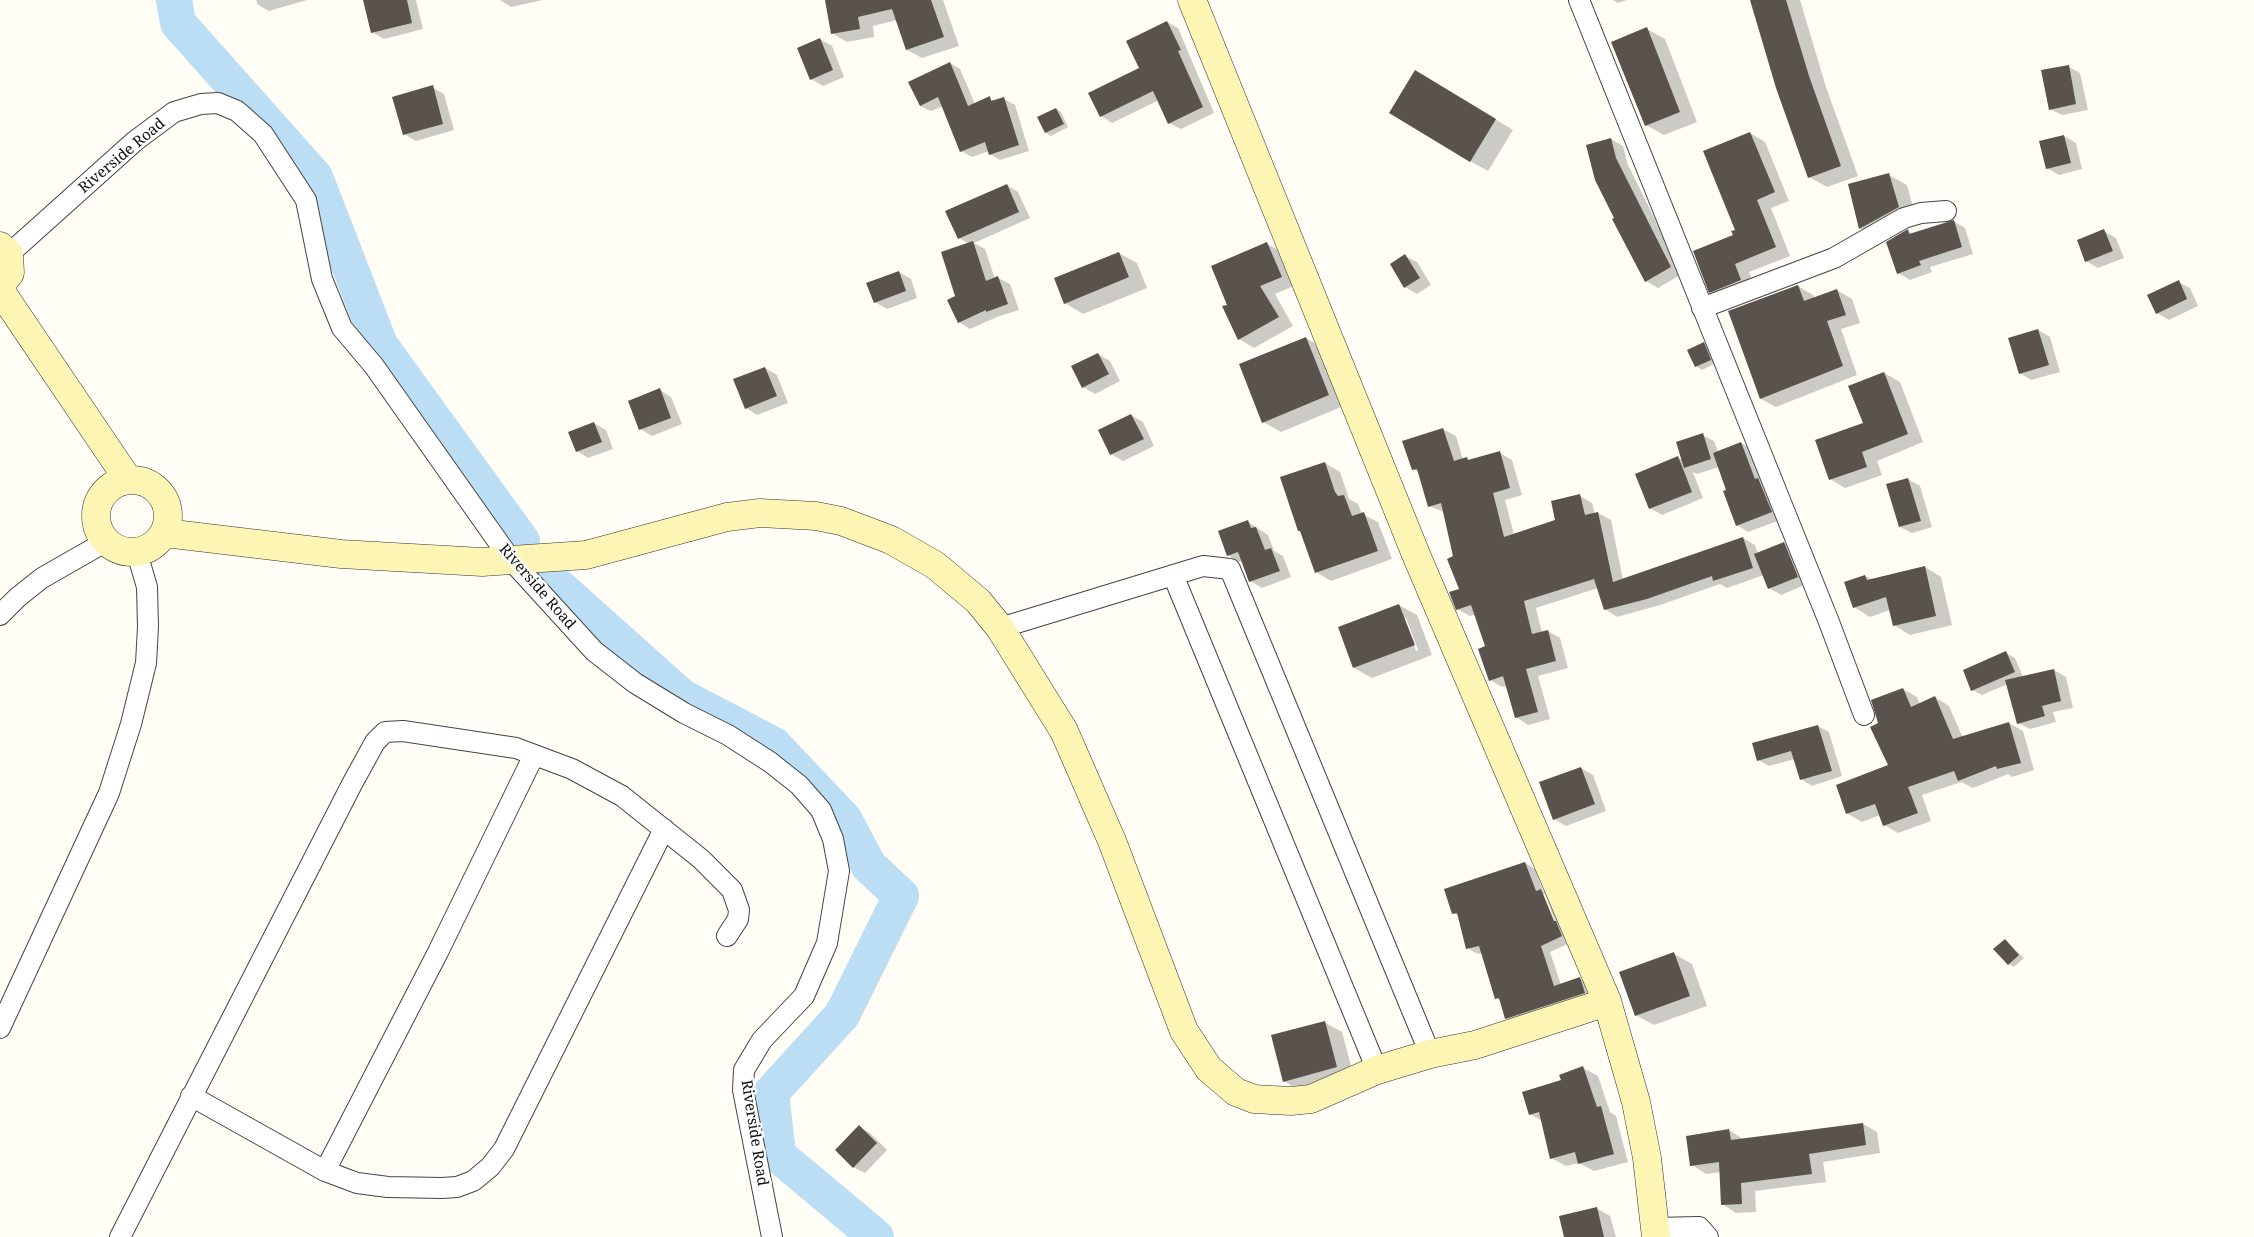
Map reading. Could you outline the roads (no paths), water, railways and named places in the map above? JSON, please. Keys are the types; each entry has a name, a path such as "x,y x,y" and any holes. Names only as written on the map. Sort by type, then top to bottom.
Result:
{"street":[{"path":"1192,0 1418,557 1608,1002 1636,1102 1647,1158 1656,1233 1699,1227 1708,1237"},
{"path":"1579,0 1829,622 1864,715"},
{"name":"Riverside Road","path":"4,250 135,141 174,112 201,104 218,103 237,111 263,134 306,200 322,279 342,328 374,366 511,560 594,652 635,683 684,713 728,735 799,785 821,810 833,838 838,871 827,943 804,996 758,1046 744,1070 743,1090 772,1237"},
{"path":"1702,308 1834,258 1904,218 1921,213 1946,211"},
{"path":"4,250 10,273 0,288 127,478"},
{"path":"127,478 153,484 168,506 165,533 153,547 137,553 117,550 105,542 95,520 98,501 109,486 127,478"},
{"path":"165,533 341,554 482,562 586,555 727,517 760,513 816,516 841,521 872,532 936,565 978,601 1000,628 1064,731 1112,841 1184,1031 1209,1069 1236,1092 1254,1098 1291,1102 1311,1099 1377,1070 1430,1054 1475,1045 1608,1002"},
{"path":"0,615 18,597 42,578 105,542"},
{"path":"0,1028 108,793 131,724 146,663 148,628 147,588 137,553"},
{"path":"1000,628 1202,566 1230,569 1430,1054"},
{"path":"1173,575 1377,1070"},
{"path":"120,1237 352,784 379,737 390,731 403,731 516,748 572,769 622,796 701,859 732,890 739,910 738,919 727,936"},
{"path":"325,1171 438,952 534,755"},
{"path":"191,1096 325,1171 357,1183 388,1187 442,1188 458,1186 473,1181 490,1167 504,1149 664,829"}],"waterway":[{"path":"174,0 178,23 315,177 380,345 522,541"},
{"path":"550,579 682,697 774,745 844,819 869,866 901,896 842,1015 771,1093 778,1155 876,1237"}]}
